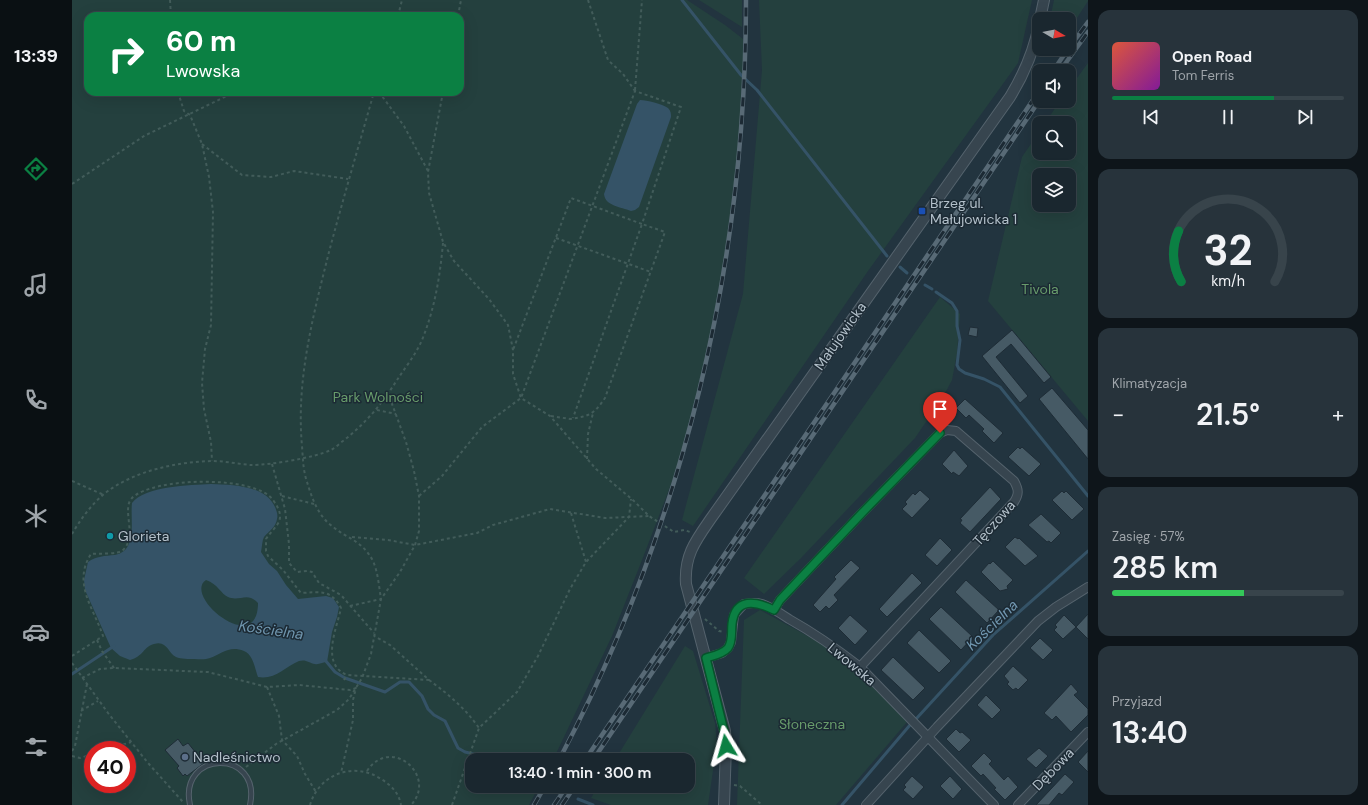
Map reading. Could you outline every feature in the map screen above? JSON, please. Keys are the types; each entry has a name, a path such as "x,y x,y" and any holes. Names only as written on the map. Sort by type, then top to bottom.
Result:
{"street":[{"path":"1041,12 1044,0"},
{"name":"Małujowicka","path":"724,805 726,746 724,731 689,595 686,570 689,555 698,536 1010,97 1032,51"},
{"name":"Tęczowa","path":"774,610 780,600 940,433 947,430 956,431 1014,481 1019,489 1018,496 860,667"},
{"path":"866,805 1038,621 1056,606 1088,587"},
{"name":"Lwowska","path":"706,658 722,653 728,648 731,642 734,615 744,604 752,602 774,610 812,632 836,648 860,667 994,805"},
{"name":"Dębowa","path":"1018,805 1088,732"}],"lane":[{"path":"188,805 190,783 197,772 207,765 219,762 232,764 242,771 250,781 252,794 250,805"}],"path":[{"path":"170,0 171,12"},
{"path":"399,12 402,0"},
{"path":"459,12 461,0"},
{"path":"572,418 628,264 681,107 635,91 623,74 608,60 588,0"},
{"path":"419,496 442,476 482,427 521,398 635,91 642,0"},
{"path":"179,96 184,111 190,115 202,144 209,178 213,212 211,325 205,349 202,382 204,409 211,442 212,461"},
{"path":"72,184 144,136 190,115 225,96"},
{"path":"242,771 282,740 337,710 349,699 356,688 371,654 381,599 374,562 366,549 350,537 331,526 314,504 303,468 300,426 306,348 348,179 373,96"},
{"path":"382,96 404,126 428,172"},
{"path":"442,96 428,172 429,193 444,242 454,261 490,299 508,325 513,350 513,374 521,398 550,416 596,469 649,516 674,532 684,530 698,536"},
{"path":"202,144 242,175 271,177 294,171 348,179"},
{"path":"513,350 571,198 665,232 605,398 593,413 588,434 588,460"},
{"path":"556,238 651,272"},
{"path":"72,534 80,520 104,494 137,476 158,469 187,463 212,461 272,464 303,458 331,450 356,431 376,410 422,341 435,302 440,277 444,242"},
{"path":"350,606 381,599 400,572 415,545 419,531 419,496 414,471 388,393"},
{"path":"376,410 396,414"},
{"path":"550,416 572,418 593,413"},
{"path":"272,464 282,496 287,522 289,563 297,572 312,572 319,583 341,595 374,633"},
{"path":"72,481 104,494"},
{"path":"72,656 103,636 82,596 81,576 84,564 90,554 114,554 122,552 125,549 129,539 130,529 128,505 130,500 139,492 178,483 224,483 253,488 266,493 273,499 280,516 279,525 266,539 266,551 268,556 283,570 301,593 326,593 333,595 338,602 341,608 332,641 332,650 337,669 347,675 362,677 429,680"},
{"path":"282,496 314,504"},
{"path":"452,805 479,728 517,692 538,656 570,589 586,562 629,517 631,499"},
{"path":"350,537 388,540 415,545 477,533 493,525 550,509 605,518 649,516"},
{"path":"571,513 586,562"},
{"path":"374,636 390,645 429,680 452,697 469,714 479,728"},
{"path":"97,640 102,651 114,668"},
{"path":"72,663 98,700 130,741"},
{"path":"82,678 100,669 114,668 208,672 267,687 299,685 350,690 356,688"},
{"path":"344,680 347,675"},
{"path":"72,751 75,746 87,684"},
{"path":"267,687 279,716 282,740 297,756 305,774 316,792"},
{"path":"342,773 353,720 353,700 356,688"},
{"path":"81,711 98,700"},
{"path":"136,748 169,788 188,805"},
{"path":"72,756 80,758 84,757"},
{"path":"367,771 375,762 383,758 396,757 410,764 416,772 419,787 418,794 411,805"},
{"path":"310,805 316,792 328,779 342,773 358,770 373,773 389,784 395,791 401,805"},
{"path":"732,784 740,786 762,805"}],"green space":[{"name":"Park Wolności","path":"72,0 687,0 725,25 743,39 744,90 736,169 720,293 703,378 675,474 642,560 612,636 556,753 465,753 465,793 535,793 529,805 72,805"},
{"path":"699,0 742,0 742,27"},
{"path":"759,0 1032,0 1018,63 868,271 693,526 682,520 743,294 762,70"},
{"path":"1054,0 1088,0 1076,19 1076,12 1051,12"},
{"name":"Tivola","path":"1088,63 1088,421 988,301 1022,157 1032,142 1032,160 1076,160 1076,116 1050,116 1055,108 1076,108 1076,79"},
{"path":"940,297 960,314 957,353 952,380 943,397 915,438 801,558 764,594 744,578"},
{"name":"Słoneczna","path":"760,610 824,645 856,668 907,722 836,805 737,805 744,620"},
{"path":"685,646 693,651 715,723 717,743 708,805 611,805 591,798 594,793 695,793 695,753 619,753"}],"water":[{"path":"640,100 654,102 668,108 670,110 671,117 639,207 631,211 610,204 605,198 604,194 637,104"},
{"path":"211,484 238,486 256,490 264,494 275,507 277,513 276,522 274,527 264,537 261,552 298,599 326,596 333,598 339,607 332,632 327,662 313,664 306,661 299,661 270,677 258,677 250,655 239,649 226,651 206,659 185,659 176,657 165,645 158,643 151,645 138,657 130,660 120,656 111,648 85,590 84,580 88,562 97,557 115,555 127,548 131,534 132,503 138,497 157,490 168,488","holes":["206,580 228,597 247,597 258,603 255,618 246,625 235,624 223,618 212,609 204,598 201,588"]}],"building":[{"path":"970,327 978,328 977,337 968,335"},
{"path":"1012,330 1051,377 1044,383 1011,344 996,357 1028,396 1020,403 982,356"},
{"path":"1052,388 1088,430 1088,459 1039,399"},
{"path":"965,399 1003,433 994,443 982,431 984,429 969,415 966,418 956,408"},
{"path":"1018,447 1020,449 1022,447 1041,464 1029,476 1008,457"},
{"path":"954,450 968,466 959,476 953,472 952,474 942,464"},
{"path":"990,487 1001,499 970,532 960,523 962,520 960,519"},
{"path":"920,490 930,499 912,518 902,509 907,504 905,502 913,493 915,495"},
{"path":"1062,491 1064,493 1066,491 1084,509 1072,520 1052,500"},
{"path":"1041,514 1061,533 1051,543 1049,541 1047,542 1028,525"},
{"path":"1015,537 1018,539 1019,538 1038,556 1025,566 1005,547"},
{"path":"940,538 952,550 937,566 925,555"},
{"path":"851,560 860,568 834,595 838,600 829,609 826,606 820,612 813,605 836,579 834,577"},
{"path":"993,561 1013,580 1007,586 1008,589 1000,591 981,572 989,563 990,564"},
{"path":"912,573 922,583 887,617 879,609"},
{"path":"966,580 999,610 987,623 955,592"},
{"path":"941,607 973,637 961,650 929,619"},
{"path":"1088,614 1088,639 1076,627"},
{"path":"850,615 868,631 855,645 838,628"},
{"path":"1064,615 1076,627 1063,639 1054,630 1057,627 1055,625"},
{"path":"919,630 951,661 939,673 907,643"},
{"path":"1040,638 1053,650 1043,660 1030,648"},
{"path":"893,657 925,688 913,700 881,670"},
{"path":"1013,666 1028,680 1018,690 1016,688 1013,690 1007,684 1009,682 1004,676"},
{"path":"1071,684 1078,692 1074,695 1088,709 1088,715 1071,732 1056,716 1052,720 1044,713"},
{"path":"986,695 1001,710 992,719 977,705"},
{"path":"956,729 971,740 959,752 946,739"},
{"name":"Nadleśnictwo","path":"178,739 183,746 188,743 204,763 187,776 185,774 183,776 177,768 179,766 165,750"},
{"path":"1039,748 1048,756 1036,768 1026,759"},
{"path":"1088,751 1088,772 1078,762"},
{"path":"984,753 992,761 989,764 1004,780 1008,776 1018,787 1005,800 994,789 996,788 983,774 981,776 971,766"},
{"path":"1065,774 1074,782 1062,795 1059,793 1049,805 1036,805"},
{"path":"912,776 924,787 913,799 903,790 906,787 904,785"},
{"path":"950,776 962,789 953,799 940,786"}],"waterway":[{"path":"682,0 741,75 757,90 887,256"},
{"path":"900,267 907,273"},
{"path":"925,285 932,289"},
{"path":"936,292 952,303 957,311 957,326 960,340 957,365 959,369 965,373 984,379 1000,387 1088,496"},
{"name":"Kościelna","path":"916,719 993,635 1088,551"},
{"name":"Kościelna","path":"72,674 114,646"},
{"name":"Kościelna","path":"325,660 335,672 345,678 385,692 400,682 409,682 422,696 428,709 434,715 445,721 458,748 469,753"},
{"name":"Kościelna","path":"842,805 910,725"},
{"name":"Kościelna","path":"578,799 593,805"}],"railway":[{"path":"562,753 603,671 641,580 673,487 699,392 720,295 734,198 743,99 746,0"},
{"path":"1076,38 1088,22"},
{"path":"1065,64 1088,32"},
{"path":"1058,64 1063,56"},
{"path":"590,753 1032,101"},
{"path":"598,753 1034,108"},
{"path":"534,805 541,793"},
{"path":"554,805 562,793"},
{"path":"562,805 570,793"}],"place":[{"name":"Brzeg ul. Małujowicka 1","path":"922,211"},
{"name":"Glorieta","path":"110,536"},
{"name":"Nadleśnictwo","path":"185,757"}],"route":[{"path":"726,746 724,731 706,658 722,653 728,648 731,642 734,615 744,604 752,602 774,610 780,600 940,433"}]}
